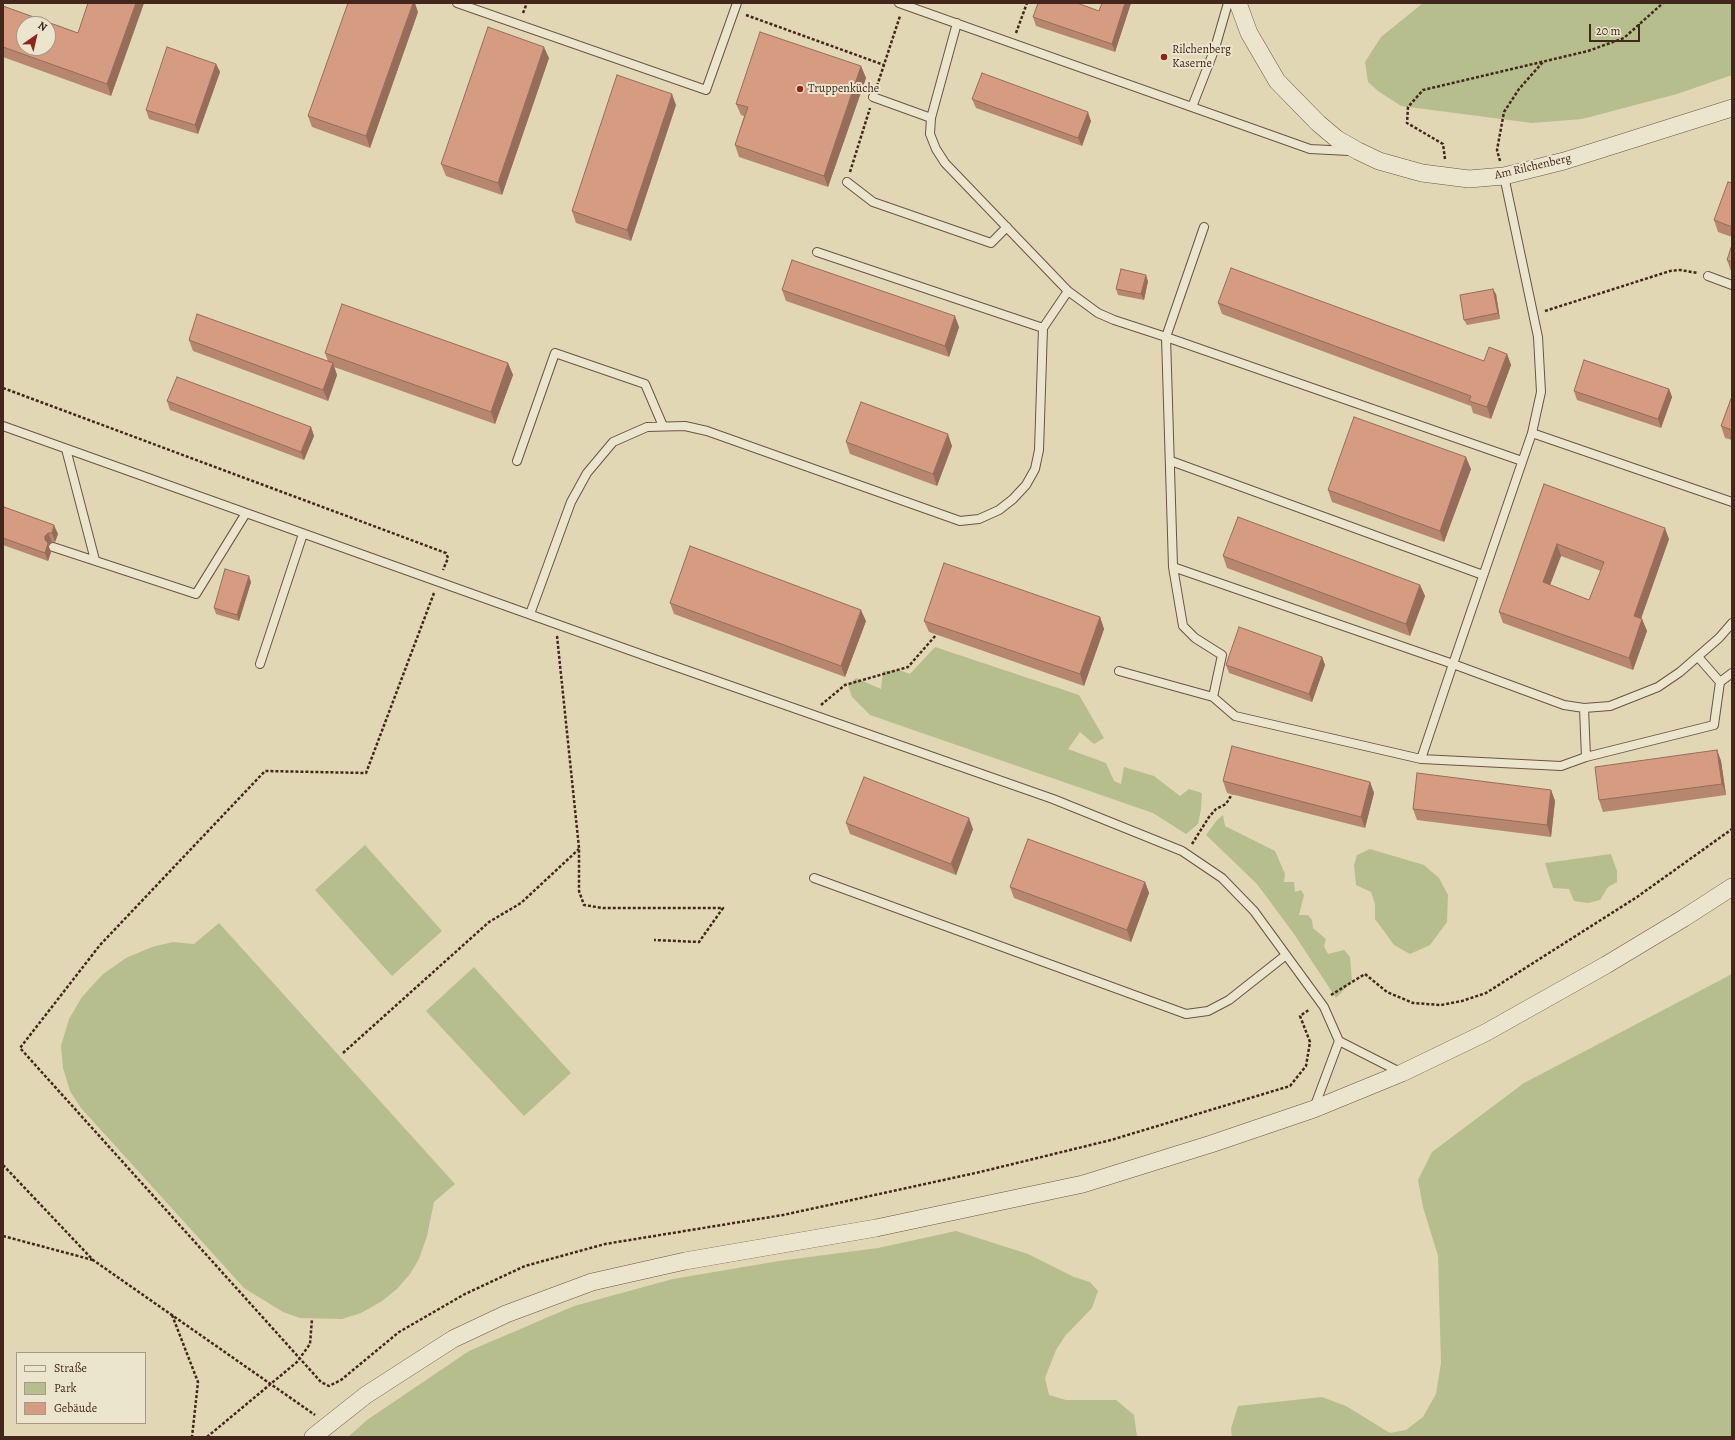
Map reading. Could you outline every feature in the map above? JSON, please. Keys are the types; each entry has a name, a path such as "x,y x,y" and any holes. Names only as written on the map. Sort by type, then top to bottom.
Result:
{"street":[{"name":"Am Rilchenberg","path":"1238,3 1249,33 1277,81 1318,123 1337,139 1358,152 1404,169 1448,177 1469,179 1504,176 1564,161 1732,108"},
{"path":"313,1437 326,1425 366,1395 453,1340 506,1314 592,1282 685,1261 876,1228 1083,1184 1211,1144 1314,1109 1402,1073 1485,1033 1585,977 1684,918 1732,886"}],"lane":[{"path":"457,3 706,90 736,7"},
{"path":"899,3 1310,149 1358,152"},
{"path":"1192,107 1215,48 1228,3"},
{"path":"957,23 931,118 930,134 936,149 946,163 1068,291 1098,313 1522,460"},
{"path":"873,97 931,118"},
{"path":"1421,759 1532,433 1541,392 1538,337 1504,176"},
{"path":"847,182 874,202 991,243 1007,227"},
{"path":"1204,227 1166,337 1171,461 1173,567 1183,626 1195,638 1222,655 1214,697"},
{"path":"817,252 1043,328"},
{"path":"1708,276 1732,285"},
{"path":"530,614 571,502 587,473 613,442 647,427 684,426 707,431 960,520 979,519 999,510 1013,499 1026,485 1035,469 1039,450 1043,328 1068,291"},
{"path":"517,462 555,353 645,384 663,426"},
{"path":"3,426 556,624 1053,799 1185,854 1222,878 1254,911 1321,1002 1339,1040 1402,1073"},
{"path":"1532,433 1732,502"},
{"path":"66,449 95,560"},
{"path":"1171,461 1483,575"},
{"path":"53,547 196,594 246,513"},
{"path":"260,664 303,534"},
{"path":"1173,567 1453,664 1564,705 1584,708 1610,706 1658,687 1699,658 1732,623"},
{"path":"1699,658 1720,682"},
{"path":"1119,671 1214,697 1234,716 1421,759 1561,766 1586,757 1714,725 1720,682 1732,673"},
{"path":"1584,708 1586,757"},
{"path":"814,878 1186,1014 1208,1011 1229,1000 1286,955"},
{"path":"1314,1109 1339,1040"}],"path":[{"path":"1012,42 1027,3"},
{"path":"1448,177 1442,144 1407,123 1408,107 1423,90 1588,51 1624,38 1663,3"},
{"path":"736,7 884,65"},
{"path":"1504,176 1497,150 1504,112 1519,89 1544,61"},
{"path":"1534,315 1670,270 1686,270 1708,276"},
{"path":"3,388 446,553 448,558 366,773 265,771 100,945 20,1048 321,1382 329,1386 341,1380 399,1332 465,1294 524,1266 605,1244 783,1215 980,1172 1111,1140 1290,1086 1306,1066 1310,1042 1300,1016 1364,974 1387,992 1413,1003 1441,1005 1462,1001 1486,993 1636,897 1732,829"},
{"path":"556,624 579,848 579,891 584,905 603,908 723,908 699,942 654,940"},
{"path":"810,714 845,685 908,667 936,635"},
{"path":"1185,854 1216,809 1226,804 1232,794"},
{"path":"343,1053 489,922 521,903 579,848"},
{"path":"3,1165 94,1260 312,1412 326,1425"},
{"path":"3,1236 94,1260"},
{"path":"172,1314 198,1382 192,1437"},
{"path":"207,1437 300,1359 310,1344 312,1319"}],"green space":[{"path":"1423,3 1732,3 1732,75 1677,94 1582,119 1532,123 1401,106 1378,91 1368,82 1365,62 1381,37"},
{"path":"935,647 1079,695 1104,738 1094,744 1080,732 1068,749 1106,763 1114,781 1121,784 1124,767 1154,776 1180,796 1189,789 1202,793 1198,824 1186,834 1153,813 870,715 852,697 848,685 856,678 881,689 883,671 899,670 910,674"},
{"path":"1223,815 1225,826 1275,851 1285,874 1284,882 1294,882 1295,892 1301,890 1304,895 1299,915 1308,915 1312,920 1313,928 1326,939 1324,946 1328,954 1344,950 1350,957 1352,981 1336,998 1294,934 1257,884 1206,835 1217,820"},
{"path":"365,845 442,931 392,976 315,890"},
{"path":"1370,849 1424,865 1439,878 1448,895 1447,922 1430,945 1410,954 1394,945 1375,919 1375,904 1371,892 1356,885 1354,865 1357,855"},
{"path":"1611,854 1617,871 1617,882 1608,887 1600,900 1588,903 1574,901 1569,889 1553,888 1545,863"},
{"path":"219,923 455,1184 434,1202 427,1236 419,1259 410,1274 397,1289 382,1301 361,1313 342,1319 300,1318 283,1312 244,1288 81,1108 70,1091 63,1068 61,1046 69,1019 82,997 103,974 126,958 152,947 173,942 194,944"},
{"path":"474,967 571,1073 524,1116 426,1011"},
{"path":"1732,974 1732,1437 1232,1437 1231,1429 1238,1406 1322,1397 1346,1406 1390,1433 1406,1430 1423,1417 1436,1394 1441,1363 1438,1256 1423,1207 1418,1180 1432,1152 1524,1083"},
{"path":"956,1231 1028,1254 1074,1277 1090,1282 1098,1291 1092,1308 1065,1336 1056,1350 1045,1378 1049,1395 1066,1400 1116,1400 1134,1415 1137,1437 348,1437 367,1420 469,1351 574,1306 673,1279 779,1261 878,1248"}],"building":[{"path":"88,3 136,3 107,84 28,56 56,56 56,25 78,33"},
{"path":"348,3 413,3 366,136 308,116"},
{"path":"1038,3 1077,3 1099,11 1102,3 1125,3 1112,44 1033,17"},
{"path":"3,6 31,16 16,16 16,52 3,47"},
{"path":"488,27 544,47 498,183 441,164"},
{"path":"760,32 861,66 824,176 735,145 748,107 736,104"},
{"path":"167,47 216,64 195,125 146,110"},
{"path":"982,73 1088,112 1078,138 972,99"},
{"path":"617,75 672,94 627,230 572,211"},
{"path":"1728,182 1732,183 1732,227 1714,220"},
{"path":"1732,245 1732,262 1727,260"},
{"path":"792,260 955,316 945,346 782,290"},
{"path":"1231,268 1484,361 1489,347 1507,354 1487,407 1469,401 1471,396 1218,303"},
{"path":"1121,269 1146,275 1141,294 1116,289"},
{"path":"1493,289 1498,313 1464,320 1460,295"},
{"path":"342,304 508,363 491,412 325,353"},
{"path":"197,314 333,363 323,390 189,340"},
{"path":"1584,360 1669,389 1658,419 1574,391"},
{"path":"177,377 311,427 301,452 167,401"},
{"path":"1732,396 1732,430 1721,426"},
{"path":"861,402 948,434 933,474 846,442"},
{"path":"1354,417 1466,457 1440,531 1328,490"},
{"path":"1544,484 1665,528 1634,616 1642,619 1629,658 1499,612","holes":["1557,544 1604,562 1589,600 1543,582"]},
{"path":"4,507 54,525 52,533 48,533 45,536 45,540 48,543 45,553 3,538"},
{"path":"1238,517 1420,585 1406,624 1223,556"},
{"path":"690,546 861,610 841,666 670,603"},
{"path":"944,563 1100,617 1080,674 924,621"},
{"path":"225,569 249,576 237,615 214,608"},
{"path":"1239,627 1322,657 1309,694 1226,665"},
{"path":"1232,746 1370,782 1361,817 1223,781"},
{"path":"1717,750 1722,784 1599,800 1595,767"},
{"path":"1417,773 1551,790 1547,825 1413,809"},
{"path":"864,777 969,818 951,864 846,823"},
{"path":"1028,839 1145,882 1127,930 1010,887"}],"place":[{"name":"Rilchenberg Kaserne","path":"1164,57"},
{"name":"Truppenküche","path":"800,89"}]}
